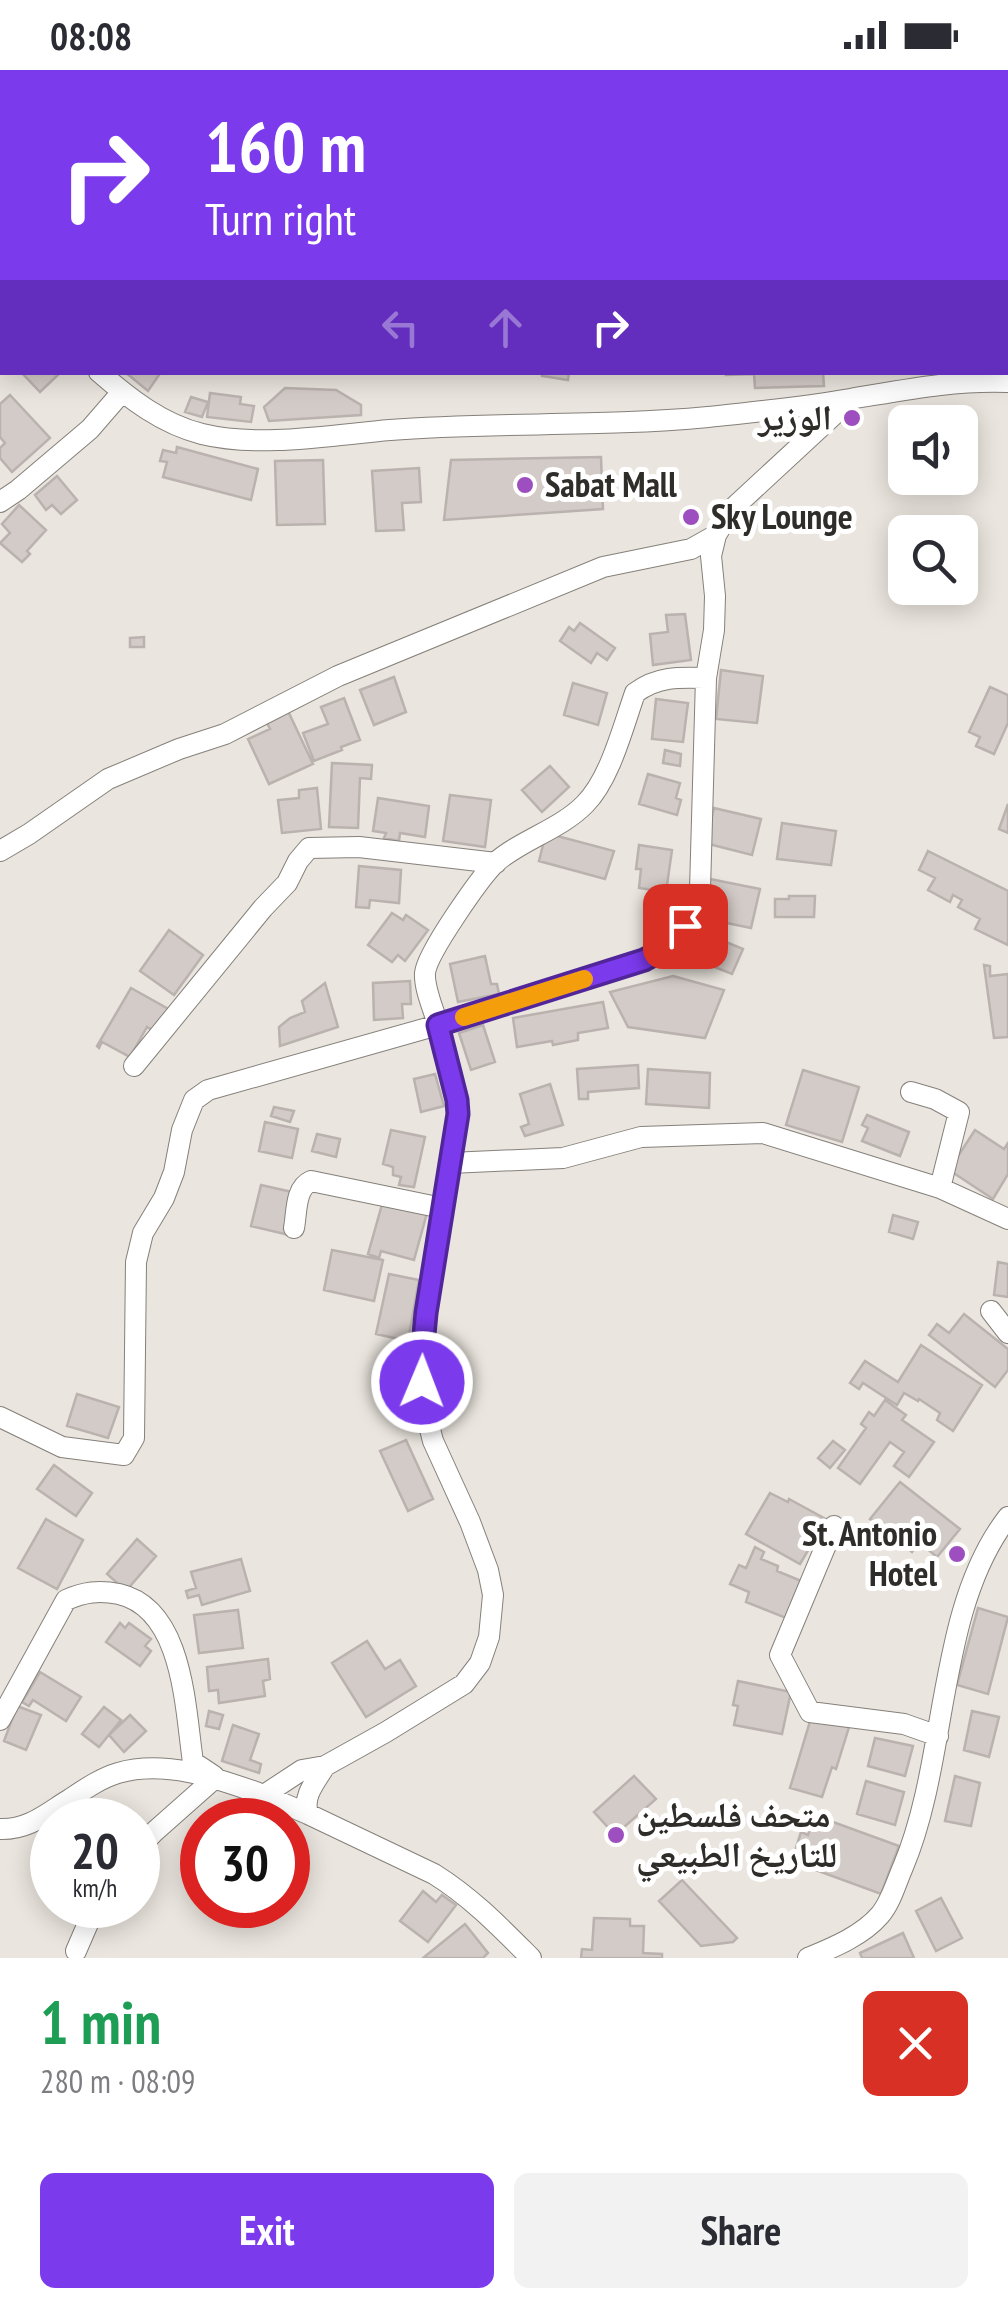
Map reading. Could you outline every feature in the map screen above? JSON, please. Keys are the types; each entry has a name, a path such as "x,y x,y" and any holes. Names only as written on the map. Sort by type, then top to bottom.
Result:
{"street":[{"path":"102,375 166,421 232,440 661,420 851,399 924,380 1008,382"},
{"path":"0,502 90,429 122,392"},
{"path":"0,1417 62,1447 124,1455 134,1438 136,1262 143,1233 174,1172 182,1130 194,1100 208,1090 438,1025 644,960 674,940 694,906 702,874 706,678 714,630 711,556 716,536 732,509 851,399"},
{"path":"0,851 108,780 225,734 338,676 603,567 691,549 716,536"},
{"path":"261,1794 302,1770 325,1766 386,1732 464,1684 480,1663 489,1637 493,1595 488,1570 425,1410 422,1355 426,1313 458,1114 426,980 427,968 448,930 496,863 570,817 596,791 606,775 635,693 659,679 706,678"},
{"path":"134,1066 262,908 287,883 309,848 379,848 496,863"},
{"path":"911,1092 959,1112 940,1188"},
{"path":"450,1163 563,1158 641,1137 763,1132 940,1188 1008,1220"},
{"path":"294,1228 300,1192 311,1181 442,1208"},
{"path":"991,1312 1008,1333"},
{"path":"808,1958 850,1938 882,1913 913,1843 970,1588 981,1560 1008,1517"},
{"path":"834,1526 780,1655 810,1712 904,1724 938,1736"},
{"path":"0,1720 66,1600 83,1592 128,1596 144,1605 165,1629 178,1666 193,1762 215,1778"},
{"path":"306,1798 325,1766"},
{"path":"0,1829 31,1825 87,1788 116,1773 136,1770 171,1770 215,1778 270,1798"},
{"path":"160,1827 215,1778"},
{"path":"310,1815 454,1886 531,1958"},
{"path":"76,1952 86,1928"}],"building":[{"path":"24,375 58,375 40,392"},
{"path":"129,375 159,375 148,391"},
{"path":"542,375 569,375 568,380"},
{"path":"754,375 823,375 824,386 755,388"},
{"path":"285,388 336,390 361,405 361,415 269,421 264,407"},
{"path":"210,393 241,397 240,404 254,406 251,422 207,417"},
{"path":"10,395 50,438 12,472 0,458 0,448 5,443 0,437 0,404"},
{"path":"191,397 208,402 202,417 185,412"},
{"path":"177,447 258,469 251,500 163,477 167,462 160,461 163,450 176,453"},
{"name":"Sabat Mall","path":"601,457 603,509 444,520 451,460"},
{"path":"323,460 325,524 277,525 275,461"},
{"path":"419,468 421,502 402,503 404,530 376,531 372,471"},
{"path":"57,476 77,500 61,514 52,505 46,510 35,495"},
{"path":"19,505 46,530 22,562 0,543 10,533 2,524"},
{"path":"685,614 691,660 653,665 650,634 668,632 666,615"},
{"path":"580,623 615,648 607,660 597,653 591,663 560,641 569,627 574,631"},
{"path":"144,637 144,647 130,647 130,638"},
{"path":"721,670 763,676 757,723 716,719"},
{"path":"394,677 406,712 374,725 360,690"},
{"path":"573,683 607,693 598,725 564,715"},
{"path":"990,687 1008,695 1008,723 994,754 976,746 980,737 969,732"},
{"path":"344,698 360,740 314,761 303,733 328,724 321,707"},
{"path":"656,699 688,703 683,742 652,739"},
{"path":"288,711 313,764 269,784 248,739 270,729 266,721"},
{"path":"665,750 681,754 680,766 663,763"},
{"path":"332,763 372,765 371,779 360,778 358,828 329,827"},
{"path":"550,766 569,787 542,812 522,790"},
{"path":"648,774 680,783 677,815 639,804"},
{"path":"317,788 321,829 282,833 278,800 299,798 299,790"},
{"path":"450,795 491,800 485,847 443,841"},
{"path":"378,798 429,806 425,837 400,833 399,841 373,831"},
{"path":"1008,804 1008,833 999,829"},
{"path":"714,808 761,819 752,855 705,843"},
{"path":"782,823 836,831 831,865 777,859"},
{"path":"546,833 614,851 605,879 539,861"},
{"path":"639,845 672,850 666,892 639,888"},
{"path":"928,851 1008,891 1008,945 975,929 980,919 958,907 962,900 953,895 950,902 928,890 935,878 919,870"},
{"path":"359,866 401,870 399,903 370,900 369,908 356,907"},
{"path":"705,878 760,889 751,928 717,921 719,915 698,911"},
{"path":"815,896 814,917 775,917 775,899"},
{"path":"392,913 403,920 406,915 428,930 405,961 398,955 392,962 368,945"},
{"path":"169,930 203,955 174,995 140,971"},
{"path":"699,931 743,949 732,974 689,957"},
{"path":"485,956 491,984 497,984 499,994 458,1002 450,964"},
{"path":"984,965 990,966 990,976 1008,974 1008,1037 994,1038"},
{"path":"673,976 724,990 705,1038 628,1027 610,992"},
{"path":"410,981 411,1004 402,1004 403,1018 374,1020 373,983"},
{"path":"325,983 338,1027 280,1046 279,1027 305,1012 302,1001"},
{"path":"131,988 172,1011 159,1034 147,1027 130,1057 102,1042 97,1046"},
{"path":"603,1002 608,1028 578,1033 578,1040 517,1047 513,1018"},
{"path":"483,1025 495,1062 471,1070 459,1033"},
{"path":"638,1065 639,1088 588,1092 588,1099 579,1099 577,1069"},
{"path":"648,1069 710,1073 709,1108 646,1104"},
{"path":"803,1070 859,1087 842,1142 786,1125"},
{"path":"435,1074 444,1106 421,1112 414,1079"},
{"path":"550,1084 563,1125 525,1136 521,1127 529,1124 520,1094"},
{"path":"274,1107 294,1111 290,1122 271,1116"},
{"path":"867,1115 909,1132 900,1156 862,1141 868,1128 862,1125"},
{"path":"265,1122 298,1129 292,1158 259,1151"},
{"path":"391,1130 425,1137 414,1187 399,1185 401,1177 393,1175 393,1167 383,1164"},
{"path":"975,1130 1004,1149 1008,1143 1008,1174 993,1199 949,1170"},
{"path":"317,1134 340,1139 336,1157 312,1151"},
{"path":"261,1185 292,1192 284,1229 290,1230 289,1235 251,1226"},
{"path":"383,1201 427,1213 414,1260 381,1251 379,1258 368,1254"},
{"path":"893,1215 918,1222 913,1239 889,1232"},
{"path":"332,1250 383,1260 374,1301 324,1290"},
{"path":"998,1262 1008,1264 1008,1297 994,1295"},
{"path":"389,1274 419,1280 408,1341 376,1334"},
{"path":"964,1314 1008,1349 1008,1370 995,1387 929,1335 937,1324 949,1333"},
{"path":"921,1345 982,1385 953,1431 937,1420 940,1413 919,1399 904,1393 897,1405 863,1383 859,1389 850,1383 865,1361 898,1382"},
{"path":"77,1394 119,1407 108,1438 67,1426"},
{"path":"885,1400 906,1415 902,1420 934,1442 909,1477 894,1466 904,1452 890,1442 860,1484 838,1468 866,1428 861,1424 869,1412 874,1416"},
{"path":"406,1440 433,1499 408,1511 380,1451"},
{"path":"833,1441 845,1450 830,1468 818,1458"},
{"path":"54,1465 92,1493 76,1516 37,1489"},
{"path":"900,1482 960,1529 937,1557 919,1542 912,1552 870,1519"},
{"path":"770,1493 833,1523 824,1539 817,1535 800,1564 746,1534"},
{"path":"46,1519 83,1540 57,1589 18,1568"},
{"path":"137,1539 156,1556 126,1591 107,1574"},
{"path":"755,1547 764,1552 761,1559 778,1566 777,1571 806,1583 791,1620 746,1602 749,1592 730,1584 739,1565 746,1568"},
{"path":"241,1559 250,1591 202,1605 199,1595 188,1598 186,1591 196,1588 191,1572"},
{"path":"978,1608 1008,1617 988,1694 957,1685"},
{"path":"238,1610 243,1648 199,1653 194,1615"},
{"path":"120,1623 125,1628 129,1623 151,1639 145,1646 151,1651 140,1666 106,1642"},
{"path":"367,1641 385,1669 400,1660 416,1686 366,1717 332,1663"},
{"path":"268,1659 270,1679 263,1681 265,1696 219,1703 218,1690 209,1691 207,1667"},
{"path":"40,1672 81,1697 66,1721 33,1700 29,1706 22,1702"},
{"path":"738,1681 791,1692 782,1734 734,1725"},
{"path":"17,1706 41,1715 26,1750 4,1741"},
{"path":"104,1707 121,1720 99,1747 82,1734"},
{"path":"209,1711 223,1715 219,1729 206,1726"},
{"path":"972,1711 999,1717 989,1757 964,1750"},
{"path":"130,1715 146,1731 124,1752 109,1735"},
{"path":"811,1718 850,1724 836,1769 832,1767 822,1797 790,1788"},
{"path":"233,1725 259,1734 250,1760 261,1764 259,1773 222,1761"},
{"path":"875,1738 913,1746 905,1776 868,1766"},
{"path":"634,1776 656,1799 615,1835 594,1812"},
{"path":"955,1776 980,1783 971,1826 945,1821"},
{"path":"866,1781 904,1792 895,1825 857,1814"},
{"path":"833,1822 899,1846 881,1894 802,1865 806,1855 795,1851 801,1832 808,1835 812,1823 830,1829"},
{"path":"682,1880 737,1938 733,1942 701,1946 659,1901"},
{"path":"423,1891 436,1902 442,1895 456,1905 428,1942 400,1921"},
{"path":"941,1898 962,1938 936,1951 916,1911"},
{"path":"594,1918 630,1919 630,1926 644,1926 643,1953 662,1954 662,1958 581,1958 582,1949 592,1950"},
{"path":"465,1924 488,1953 483,1958 423,1958"},
{"path":"903,1933 914,1958 862,1958 860,1953"}],"slow traffic":[{"path":"464,1017 584,979"}],"place":[{"name":"الوزير","path":"852,418"},
{"name":"Sabat Mall","path":"525,485"},
{"name":"Sky Lounge","path":"691,517"},
{"name":"St. Antonio Hotel","path":"957,1554"},
{"name":"متحف فلسطين للتاريخ الطبيعي","path":"616,1835"}],"route":[{"path":"422,1382 426,1313 458,1114 438,1025 644,960 662,951 685,926"}]}
